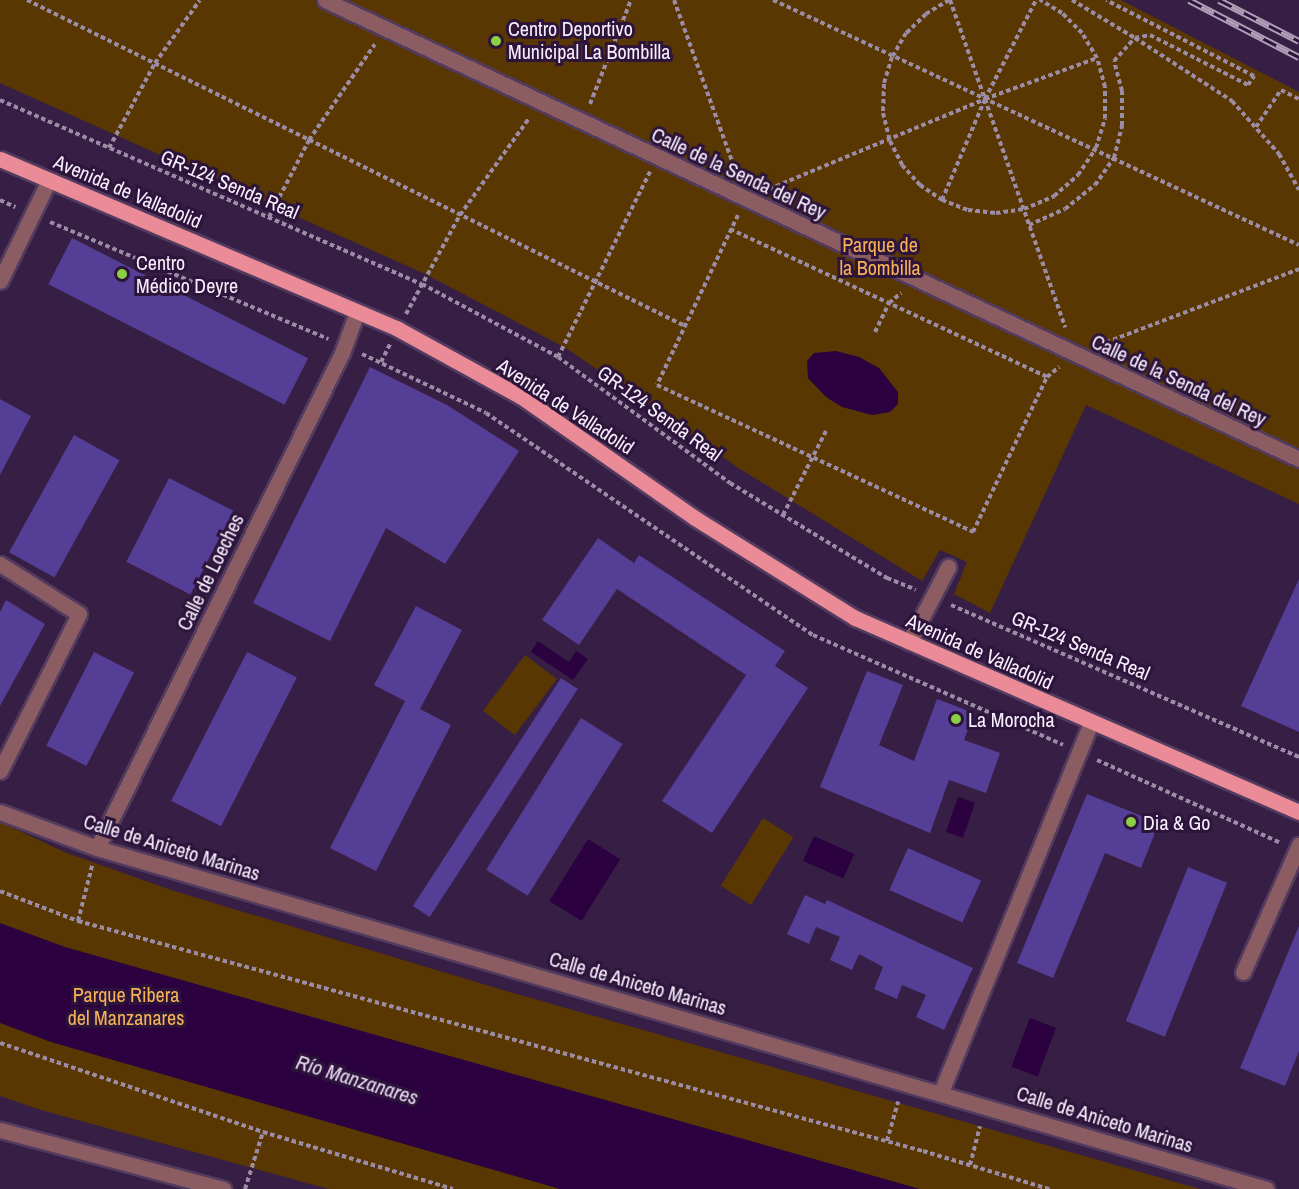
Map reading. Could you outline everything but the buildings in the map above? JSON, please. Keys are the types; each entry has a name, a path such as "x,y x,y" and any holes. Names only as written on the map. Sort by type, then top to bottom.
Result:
{"main road":[{"name":"Avenida de Valladolid","path":"0,159 398,329 520,396 694,518 845,612 1091,723 1299,812"}],"street":[{"name":"Calle de la Senda del Rey","path":"325,0 1299,459"},
{"path":"0,281 49,180"},
{"name":"Calle de Loeches","path":"97,848 345,345 357,312"},
{"path":"0,564 79,614 0,771"},
{"path":"909,642 948,567"},
{"path":"941,1092 1091,723"},
{"name":"Calle de Aniceto Marinas","path":"0,812 97,848 986,1105 1266,1189"},
{"path":"1243,972 1298,848"},
{"path":"0,1130 223,1189"}],"path":[{"path":"27,0 685,326"},
{"path":"109,148 155,63 200,0"},
{"path":"583,122 631,0"},
{"path":"674,0 746,199"},
{"path":"773,0 892,57 1096,148 1299,245"},
{"path":"942,200 985,99 1038,0 1062,13 1082,33 1097,58 1105,87 1105,118 1096,148 1078,175 1054,196 1024,209 996,213 968,210 942,200 920,185 902,165 890,141 883,113 884,84 892,57 919,20 949,0 985,99 1024,209 1029,225 1075,354"},
{"path":"1072,0 1232,101 1279,154 1299,190"},
{"path":"1029,225 1065,209 1095,185 1114,158 1122,125 1122,91 1114,61 1135,38 1150,35 1248,85 1254,76 1106,0"},
{"path":"269,217 309,140 386,29"},
{"path":"1097,58 985,99 890,141 746,199 657,385 974,532 1047,377 1075,354 1299,269"},
{"path":"1256,127 1281,90 1299,99"},
{"name":"GR-124 Senda Real","path":"0,100 422,284 558,357 730,483 887,578 1299,757"},
{"path":"398,329 460,215 540,102"},
{"path":"558,357 657,158"},
{"path":"0,201 345,345 486,413 813,634 1298,848"},
{"path":"730,229 1047,377"},
{"path":"875,332 889,303 918,279"},
{"path":"783,515 827,429"},
{"path":"78,921 97,848"},
{"path":"0,891 78,921 887,1141 1049,1189"},
{"path":"0,1043 263,1132 453,1189"},
{"path":"887,1141 905,1082"},
{"path":"970,1165 986,1105"},
{"path":"245,1189 263,1132"}],"green space":[{"name":"Parque de la Bombilla","path":"0,0 1121,0 1299,92 1299,504 1086,405 990,613 954,594 967,562 940,550 922,581 737,467 566,348 425,274 0,83"},
{"path":"525,655 557,679 515,735 483,711"},
{"path":"763,818 794,837 751,905 721,886"},
{"name":"Parque Ribera del Manzanares","path":"0,822 67,853 174,891 496,988 1200,1189 329,1189 41,1110 0,1096"}],"water":[{"path":"836,351 859,357 879,368 898,392 898,404 890,412 872,415 842,407 826,397 808,378 807,361 814,353"},
{"path":"538,641 569,662 576,651 588,659 573,680 531,652"},
{"path":"958,797 975,803 963,838 946,832"},
{"path":"814,836 854,854 843,879 803,861"},
{"path":"588,839 620,859 582,921 549,901"},
{"name":"Río Manzanares","path":"0,923 65,947 920,1189 560,1189 51,1042 0,1023"},
{"path":"1030,1018 1056,1028 1038,1077 1011,1067"}],"railway":[{"path":"1189,0 1299,57"},
{"path":"1219,0 1299,41"}],"place":[{"name":"Centro Deportivo Municipal La Bombilla","path":"496,41"},
{"name":"Centro Médico Deyre","path":"122,274"},
{"name":"La Morocha","path":"956,719"},
{"name":"Dia & Go","path":"1131,822"}]}
